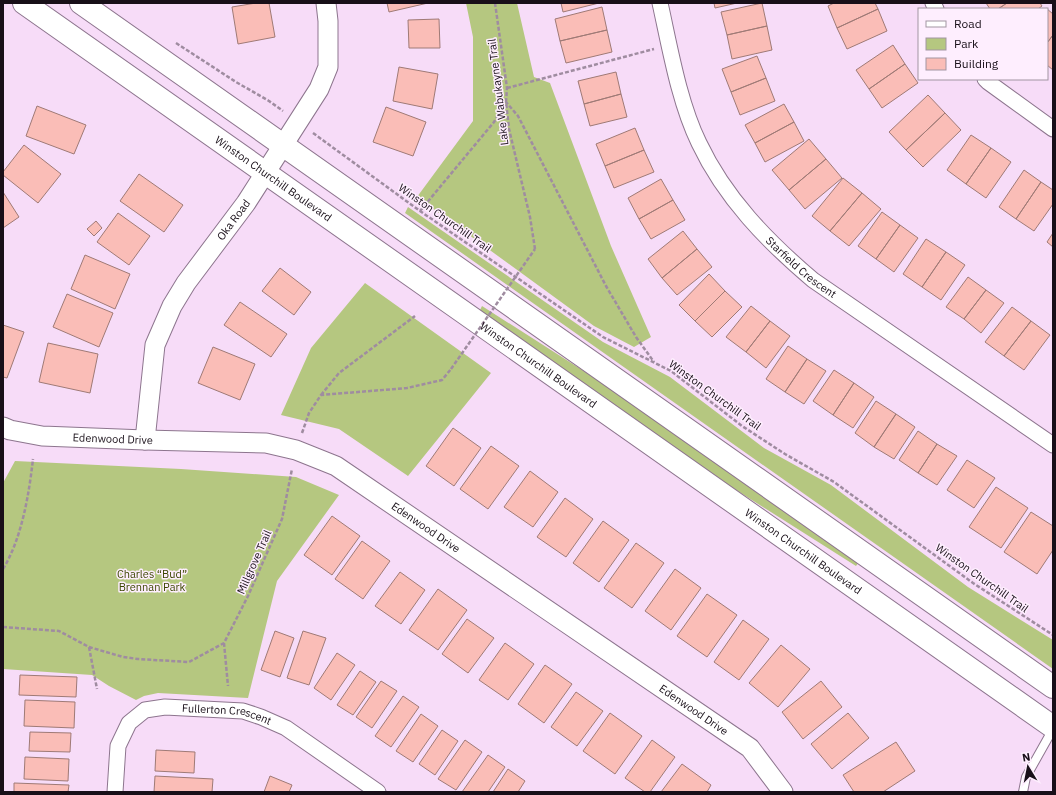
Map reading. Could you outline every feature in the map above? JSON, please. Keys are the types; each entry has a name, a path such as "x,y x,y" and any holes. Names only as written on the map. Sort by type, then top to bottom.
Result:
{"main road":[{"name":"Winston Churchill Boulevard","path":"24,3 1053,728"},
{"path":"81,3 1053,687"}],"street":[{"name":"Oka Road","path":"145,440 155,345 172,306 186,283 246,203 319,88 328,67 328,21 326,3"},
{"name":"Starfield Crescent","path":"660,3 683,100 698,143 719,180 748,218 779,251 813,280 1053,445"},
{"path":"986,80 1053,129"},
{"name":"Edenwood Drive","path":"3,428 42,436 266,443 296,450 336,466 750,748 783,792"},
{"name":"Fullerton Crescent","path":"115,792 118,746 129,723 145,710 165,707 243,711 261,717 286,728 378,792"}],"lane":[{"path":"1023,792 1026,777 1053,728"}],"path":[{"name":"Lake Wabukayne Trail","path":"321,395 407,388 442,380 535,249 530,217 509,129 506,102 507,88 495,3"},
{"path":"173,41 236,82 269,101"},
{"path":"507,88 670,45"},
{"path":"420,211 494,122 506,102 518,116 613,298 636,337 654,362"},
{"name":"Winston Churchill Trail","path":"327,144 420,211 604,337 671,370 748,430 785,454 834,482 973,583 1053,635"},
{"name":"Millgrove Trail","path":"224,643 248,596 282,519 296,450 309,413 339,373 415,316"},
{"path":"3,569 11,556 21,524 31,479 33,459"},
{"path":"3,627 59,631 89,648 130,658 189,662 224,643 228,686"},
{"path":"89,648 97,689"}],"green space":[{"path":"466,3 517,3 534,77 550,83 611,246 651,337 634,347 594,326 417,197 473,121 473,37"},
{"path":"408,207 603,342 670,377 764,448 831,485 968,587 1053,640 1053,669 405,213"},
{"path":"365,283 491,373 408,476 339,429 281,415 311,348"},
{"path":"482,306 604,384 859,562 856,566 733,488 479,312"},
{"name":"Charles “Bud” Brennan Park","path":"15,461 181,469 296,477 339,495 277,581 248,698 158,693 144,696 136,700 92,675 3,669 3,483"}],"building":[{"path":"256,3 269,3 275,37 238,44 232,7"},
{"path":"387,3 428,3 389,12"},
{"path":"561,3 599,3 563,12"},
{"path":"714,3 737,3 715,8"},
{"path":"762,3 767,26 727,35 721,12"},
{"path":"834,3 875,3 878,9 837,28 828,6"},
{"path":"986,3 1007,3 1000,8 989,8"},
{"path":"1007,3 1040,3 1042,6 1039,8 1000,8"},
{"path":"602,7 607,30 560,41 555,19"},
{"path":"878,9 887,31 847,49 837,28"},
{"path":"1048,10 1053,14 1053,35 1048,42"},
{"path":"439,19 440,48 409,48 408,20"},
{"path":"767,26 772,50 732,59 727,35"},
{"path":"607,30 612,52 566,63 560,41"},
{"path":"1053,35 1053,70 1048,66 1048,42"},
{"path":"893,45 905,64 869,89 856,70"},
{"path":"757,56 766,78 731,92 722,69"},
{"path":"905,64 918,83 882,108 869,89"},
{"path":"399,67 438,74 432,109 393,101"},
{"path":"616,72 621,94 584,104 578,81"},
{"path":"766,78 775,101 740,115 731,92"},
{"path":"621,94 627,117 590,126 584,104"},
{"path":"928,95 945,113 906,150 889,132"},
{"path":"784,104 794,122 755,143 745,125"},
{"path":"37,106 86,125 74,154 26,136"},
{"path":"386,107 426,122 413,156 373,142"},
{"path":"945,113 961,130 923,167 906,150"},
{"path":"794,122 804,141 765,162 755,143"},
{"path":"635,128 644,150 605,166 596,144"},
{"path":"971,135 991,148 966,184 947,170"},
{"path":"809,139 826,159 789,190 772,170"},
{"path":"24,145 61,174 38,203 3,175 3,172"},
{"path":"991,148 1011,162 986,198 966,184"},
{"path":"644,150 654,172 614,188 605,166"},
{"path":"826,159 842,178 805,209 789,190"},
{"path":"1024,170 1041,182 1016,219 999,207"},
{"path":"139,174 183,205 164,232 120,201"},
{"path":"843,178 862,193 830,231 812,216"},
{"path":"661,179 673,200 639,219 628,198"},
{"path":"1041,182 1053,190 1053,204 1034,231 1016,219"},
{"path":"3,192 19,217 3,228"},
{"path":"862,193 881,209 849,246 830,231"},
{"path":"673,200 685,220 651,239 639,219"},
{"path":"882,212 900,225 876,259 858,246"},
{"path":"118,213 150,236 129,265 97,242"},
{"path":"96,221 102,228 94,236 87,229"},
{"path":"900,225 918,238 894,272 876,259"},
{"path":"683,231 697,249 662,278 648,259"},
{"path":"1053,233 1053,247 1047,242"},
{"path":"926,239 946,252 922,287 903,274"},
{"path":"697,249 712,267 677,295 662,278"},
{"path":"946,252 965,265 941,300 922,287"},
{"path":"85,255 130,274 115,309 71,289"},
{"path":"280,268 311,292 294,315 262,291"},
{"path":"709,274 725,291 695,321 679,305"},
{"path":"968,277 986,290 964,319 946,307"},
{"path":"986,290 1004,303 981,333 964,319"},
{"path":"725,291 742,307 712,337 695,321"},
{"path":"67,294 113,313 99,347 53,327"},
{"path":"240,302 287,334 271,357 224,325"},
{"path":"751,306 770,321 746,352 726,337"},
{"path":"1012,307 1031,321 1004,356 985,342"},
{"path":"770,321 790,336 766,368 746,352"},
{"path":"1031,321 1050,335 1024,370 1004,356"},
{"path":"3,325 24,332 7,378 3,377"},
{"path":"48,343 98,354 90,393 39,382"},
{"path":"788,346 807,359 785,392 766,379"},
{"path":"213,347 255,364 240,400 198,383"},
{"path":"807,359 826,371 804,404 785,392"},
{"path":"834,370 854,383 833,415 813,401"},
{"path":"854,383 874,397 853,428 833,415"},
{"path":"876,401 896,414 874,447 855,433"},
{"path":"896,414 915,427 894,459 874,447"},
{"path":"453,428 481,448 454,486 426,466"},
{"path":"918,431 937,444 918,473 899,460"},
{"path":"937,444 957,456 937,485 918,473"},
{"path":"491,446 519,466 488,509 460,489"},
{"path":"967,460 995,478 974,508 947,490"},
{"path":"530,471 558,492 533,527 504,507"},
{"path":"996,487 1028,508 1001,548 969,527"},
{"path":"565,498 593,519 566,557 537,537"},
{"path":"1031,512 1053,526 1053,550 1037,574 1004,552"},
{"path":"332,516 360,536 332,575 304,555"},
{"path":"603,521 629,540 599,582 573,563"},
{"path":"362,541 390,561 363,599 335,579"},
{"path":"636,543 664,563 632,608 604,588"},
{"path":"675,569 701,588 671,630 645,611"},
{"path":"400,572 425,590 401,624 375,606"},
{"path":"438,589 467,610 438,650 409,630"},
{"path":"707,594 737,615 707,657 677,636"},
{"path":"467,619 494,638 468,673 442,654"},
{"path":"743,620 769,639 739,680 714,662"},
{"path":"275,631 294,638 280,677 261,670"},
{"path":"303,631 326,638 309,685 287,678"},
{"path":"505,643 534,664 508,700 479,680"},
{"path":"781,645 810,669 778,707 749,683"},
{"path":"337,653 355,665 331,700 314,688"},
{"path":"545,665 572,684 544,723 518,704"},
{"path":"360,671 376,682 353,715 337,705"},
{"path":"20,675 77,677 76,697 19,695"},
{"path":"381,681 397,691 372,728 356,717"},
{"path":"821,681 842,707 803,739 782,712"},
{"path":"576,692 603,711 577,746 551,727"},
{"path":"403,696 419,707 391,747 375,736"},
{"path":"25,700 75,702 74,728 24,726"},
{"path":"610,713 642,736 615,774 583,751"},
{"path":"848,713 869,738 832,769 811,744"},
{"path":"421,714 438,726 413,762 396,751"},
{"path":"442,730 458,741 435,775 419,764"},
{"path":"30,732 71,733 70,752 29,751"},
{"path":"465,740 482,752 456,790 438,779"},
{"path":"652,740 675,757 650,792 645,792 625,778"},
{"path":"896,742 915,771 883,792 854,792 843,775"},
{"path":"156,750 195,752 194,773 155,771"},
{"path":"488,755 505,767 488,792 462,792"},
{"path":"25,757 69,759 68,781 24,779"},
{"path":"682,764 711,785 707,792 661,792"},
{"path":"508,769 525,781 518,792 493,792"},
{"path":"155,776 213,779 212,792 154,792"},
{"path":"270,776 292,785 289,792 264,792"},
{"path":"14,783 69,785 68,792 14,792"}]}
